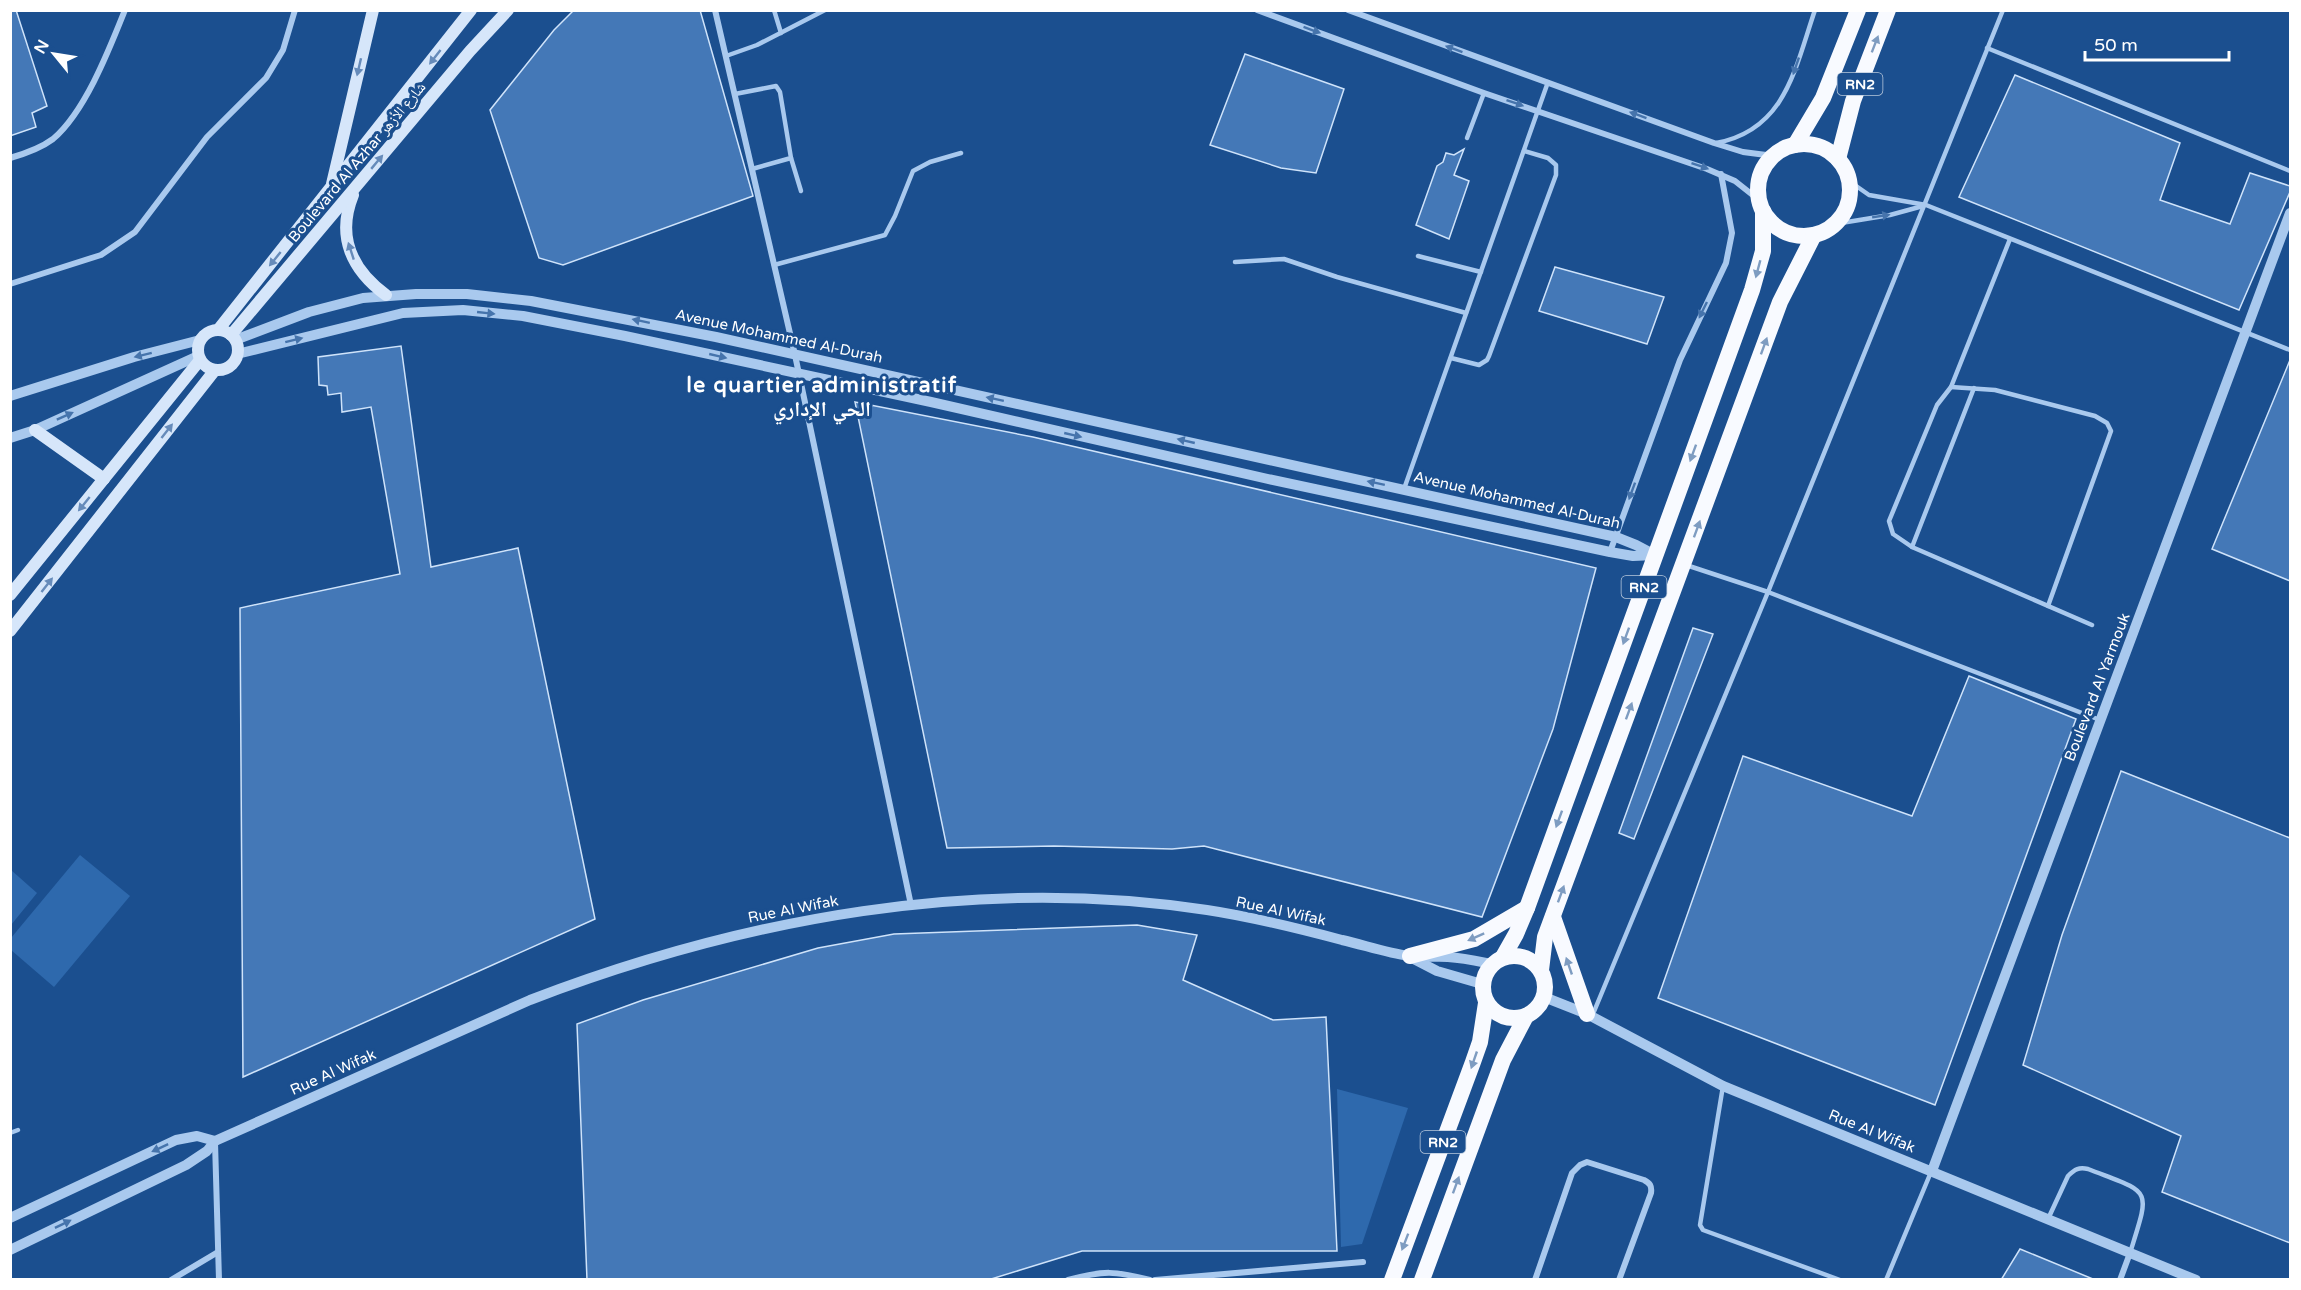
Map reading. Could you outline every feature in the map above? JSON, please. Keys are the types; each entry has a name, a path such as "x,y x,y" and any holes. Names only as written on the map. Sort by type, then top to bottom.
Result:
{"highway":[{"name":"RN2","path":"1795,145 1826,90 1858,10"},
{"name":"RN2","path":"1838,159 1853,100 1888,10"},
{"path":"1761,206 1770,221 1790,234 1802,236 1814,235 1835,224 1848,204 1849,181 1845,169 1838,159 1818,146 1795,145 1774,156"},
{"name":"RN2","path":"1392,1280 1480,1042 1486,1003 1482,984 1484,976 1512,942 1527,908 1759,271 1764,231 1761,176 1766,165 1774,156"},
{"name":"RN2","path":"1422,1280 1503,1060 1526,1016 1534,1012 1544,997 1545,988 1541,970 1543,945 1780,302 1814,235"},
{"path":"1410,957 1474,939 1527,908"},
{"path":"1553,917 1589,1015"},
{"path":"1497,961 1513,956 1524,957 1534,962 1541,970"},
{"path":"1486,1003 1499,1015 1517,1019 1526,1016"}],"main road":[{"path":"330,190 373,10"},
{"name":"Boulevard Al Azhar شارع الأزهر","path":"218,330 471,10"},
{"name":"Boulevard Al Azhar شارع الأزهر","path":"233,338 470,51 508,10"},
{"path":"356,188 348,207 346,228 349,248 357,267 369,283 386,295"},
{"path":"10,595 199,358 200,340 205,335 218,330 233,338 237,354 232,364 221,370 215,370 204,365 199,358"},
{"path":"10,631 215,370"},
{"path":"35,430 104,479"}],"street":[{"path":"10,158 24,154 52,140 70,120 98,74 125,10"},
{"path":"10,284 101,255 135,232 207,137 266,78 283,50 295,10"},
{"path":"715,10 800,375 911,905"},
{"path":"1257,10 1484,93 1721,174 1742,185 1761,206"},
{"path":"1348,10 1714,143 1743,152 1774,156"},
{"path":"1610,552 1680,360 1726,263 1732,233 1721,174"},
{"name":"Boulevard Al Yarmouk","path":"1932,1171 2290,213"},
{"name":"Avenue Mohammed Al-Durah","path":"233,338 309,312 363,298 386,295 467,294 531,301 612,315 1404,489 1616,537 1636,544 1655,555"},
{"name":"Avenue Mohammed Al-Durah","path":"237,354 403,313 464,310 523,316 931,402 1610,552 1655,555"},
{"path":"10,396 134,357 200,340"},
{"path":"10,438 35,430 199,358"},
{"path":"1400,507 1404,489"},
{"name":"Rue Al Wifak","path":"10,1250 186,1165 207,1151 215,1142 530,1000 669,952 765,928 823,917 911,905 985,899 1027,898 1133,902 1207,910 1280,924 1410,957 1437,971 1482,984"},
{"name":"Rue Al Wifak","path":"1410,957 1451,957 1497,961"},
{"name":"Rue Al Wifak","path":"1544,997 1589,1015 1723,1086 2196,1280"},
{"path":"10,1218 176,1140 197,1136 215,1142 219,1280"},
{"path":"1535,1280 1572,1173 1587,1162 1644,1180 1652,1188 1619,1280"},
{"path":"171,1280 218,1252"},
{"path":"2120,1280 2130,1253"},
{"path":"1068,1280 1095,1272 1115,1271 1153,1280 1363,1263"}],"lane":[{"path":"774,10 781,33"},
{"path":"726,56 757,45 825,10"},
{"path":"1714,143 1743,135 1756,128 1777,107 1791,82 1815,10"},
{"path":"1589,1015 1768,592 2003,10"},
{"path":"1987,48 2290,171"},
{"path":"1404,489 1548,82"},
{"path":"735,94 776,86 780,92 791,158 801,191"},
{"path":"1467,138 1484,93"},
{"path":"1451,358 1479,365 1489,356 1556,175 1556,165 1553,160 1524,151"},
{"path":"774,265 885,235 913,171 930,162 961,153"},
{"path":"752,169 791,158"},
{"path":"1849,181 1869,195 1926,205 2290,350"},
{"path":"1835,224 1890,215 1926,205"},
{"path":"2010,239 1952,387 1937,405 1889,521 1893,534 1912,547 2092,625"},
{"path":"1418,256 1481,272"},
{"path":"1235,262 1284,259 1337,277 1467,313"},
{"path":"1952,387 1995,390 2095,416 2107,423 2111,431 2048,606"},
{"path":"1912,547 1974,388"},
{"path":"1684,564 1768,592 2100,720"},
{"path":"1723,1086 1700,1225 1703,1230 1840,1280"},
{"path":"10,1133 18,1130"},
{"path":"2048,1219 2068,1176 2081,1167 2132,1186 2144,1198 2144,1208 2130,1253"},
{"path":"1886,1280 1932,1171"}],"shaded area":[{"path":"80,855 130,896 54,987 11,950 11,938"},
{"path":"11,870 37,893 11,925"},
{"path":"1337,1089 1408,1108 1362,1244 1341,1247"}],"building":[{"path":"10,10 16,10 47,106 32,113 36,127 10,136"},
{"path":"574,10 700,10 753,196 563,265 539,258 490,110 554,30"},
{"path":"1245,54 1344,89 1316,173 1281,168 1210,145"},
{"path":"2015,75 2180,143 2160,200 2230,224 2250,173 2290,186 2290,192 2239,310 1959,197"},
{"path":"1464,149 1454,175 1469,181 1449,239 1416,225 1437,166 1443,162 1446,153 1454,155"},
{"path":"1555,267 1664,297 1647,344 1539,311"},
{"path":"401,346 431,567 518,548 595,919 243,1077 240,608 400,574 371,407 342,412 341,393 328,395 327,386 319,385 318,357"},
{"path":"2290,360 2290,581 2212,549"},
{"path":"855,402 1033,437 1596,568 1553,729 1482,917 1204,846 1172,849 1054,846 947,848"},
{"path":"1693,628 1713,634 1634,839 1619,833"},
{"path":"1969,676 2076,719 1935,1105 1658,998 1743,756 1912,816"},
{"path":"2121,771 2290,838 2290,1243 2162,1192 2181,1136 2023,1065 2062,935"},
{"path":"1137,925 1197,935 1183,980 1273,1020 1326,1017 1337,1251 1082,1251 988,1280 587,1280 577,1024 643,1000 818,948 894,934"},
{"path":"2020,1249 2093,1279 2093,1280 2001,1280"}],"district":[{"name":"le quartier administratif الحي الإداري","path":"822,397"}]}
